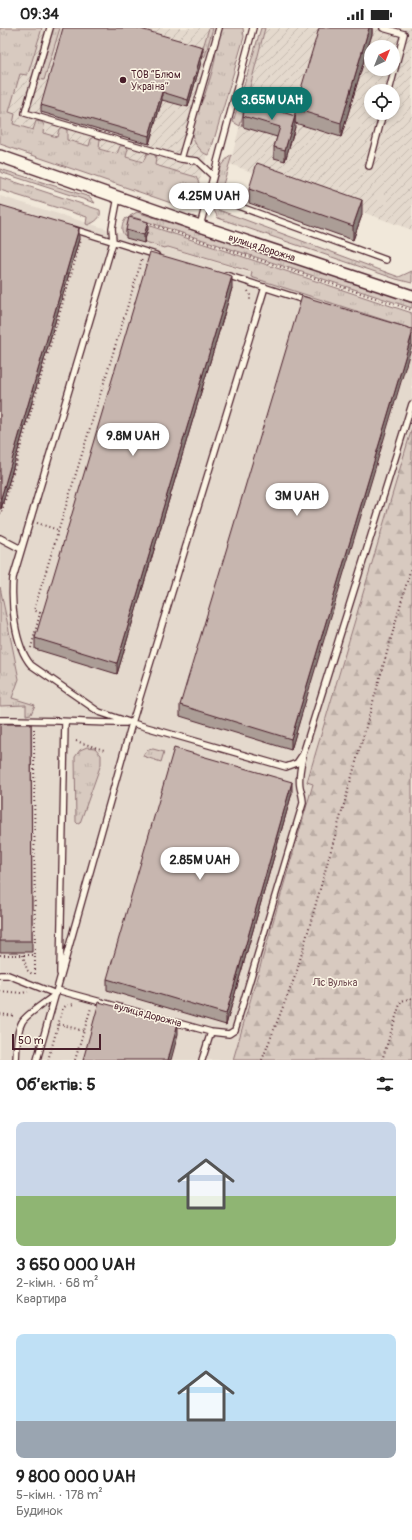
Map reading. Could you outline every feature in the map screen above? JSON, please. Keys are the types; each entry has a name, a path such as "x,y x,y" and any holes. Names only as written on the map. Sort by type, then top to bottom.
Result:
{"street":[{"name":"вулиця Дорожна","path":"0,156 200,226 412,296"}],"lane":[{"path":"50,28 26,113 181,159 196,161 213,176"},
{"path":"181,159 219,28"},
{"path":"200,226 253,28"},
{"path":"383,28 404,34 391,84"},
{"path":"368,166 381,120"},
{"path":"209,191 228,198 238,206 386,260"},
{"path":"118,197 112,228 113,242 13,578 12,589 16,627 25,658 31,665 99,712 132,723 286,767 296,763 303,754 412,404"},
{"path":"68,228 159,256"},
{"path":"220,274 316,303"},
{"path":"37,1060 132,723 265,287"},
{"path":"0,538 21,549"},
{"path":"0,720 132,723"},
{"path":"60,982 65,722"},
{"name":"вулиця Дорожна","path":"0,975 8,975 57,992 211,1032 229,1034 235,1030 303,803 303,794 300,788 300,772 303,754"},
{"path":"16,1060 17,1037 22,1022 57,992"},
{"path":"202,1060 211,1032"}],"path":[{"path":"146,223 412,310"},
{"path":"0,513 1,514 82,239 87,241"},
{"path":"32,652 31,647 40,613 34,610 142,259 149,261"},
{"path":"247,289 250,295 250,303"},
{"path":"36,523 58,530"},
{"path":"262,1060 296,974 412,564"},
{"path":"34,729 35,980"},
{"path":"76,741 104,750"},
{"path":"0,955 35,955"},
{"path":"23,955 27,970 35,977"},
{"path":"0,991 27,993 32,990"},
{"path":"382,1060 401,1001 412,998"},
{"path":"48,1060 63,1008 67,1005 76,1004"},
{"path":"75,1060 91,1008"},
{"path":"0,1014 15,1016"},
{"path":"59,1024 84,1031"}],"shaded area":[{"path":"25,28 244,28 199,183 196,177 0,121 0,112"},
{"path":"265,28 412,28 412,230 230,164"},
{"path":"0,196 412,323 412,428 307,781 313,783 233,1060 0,1060 0,706 25,705 12,698 19,679 0,587"}],"green space":[{"path":"0,28 42,28 28,74 20,74 9,112 15,114 13,124 33,130 36,121 42,122 44,125 43,133 57,137 59,129 62,127 67,130 67,140 89,146 91,139 95,137 100,139 99,149 117,154 120,146 126,146 128,149 126,157 143,162 147,153 154,153 156,158 155,165 196,177 199,183 192,194 183,201 174,204 0,144"},
{"path":"53,28 60,28 44,80 39,79"},
{"path":"209,28 213,28 205,56 201,60 201,54"},
{"path":"222,28 243,28 244,37 209,155 202,152 194,142 192,128 211,75 217,41"},
{"path":"261,28 265,28 240,126 233,122"},
{"path":"232,155 221,191 214,188 218,174 221,165"},
{"path":"0,169 90,197 95,203 0,172"},
{"path":"0,177 100,210 100,215 95,221 88,225 86,224 87,217 0,190"},
{"path":"213,197 219,198 216,209 399,277 412,271 412,283 396,279 218,218 214,210"},
{"path":"137,212 412,302 412,308 130,216"},
{"path":"126,218 412,313 412,329 251,277 252,272 168,247 164,248 124,235 122,226"},
{"name":"Ліс Вулька","path":"412,428 412,1060 233,1060 313,784 307,782"},
{"path":"0,587 19,679 12,698 35,705 31,714 26,715 26,705 0,706"},
{"path":"87,747 95,748 101,755 101,764 80,823 78,824 76,822 75,757 80,750"},
{"path":"153,749 164,752 161,762 143,756 146,751"}],"building":[{"name":"ТОВ “Блюм Україна”","path":"63,28 137,28 203,47 188,100 162,92 149,136 41,105"},
{"path":"319,28 369,28 365,40 364,40 364,45 341,123 295,109"},
{"path":"247,101 295,116 285,150 274,147 280,127 243,116"},
{"path":"257,163 362,200 353,226 249,189"},
{"path":"0,205 79,228 1,498 0,498"},
{"path":"129,217 148,222 144,235 126,230"},
{"path":"150,252 232,276 117,663 35,638"},
{"path":"302,296 412,329 412,334 291,739 180,705"},
{"path":"0,724 31,724 32,941 0,941"},
{"path":"174,748 292,782 226,1014 107,979"},
{"path":"99,1002 178,1023 168,1060 83,1060"}],"place":[{"name":"ТОВ “Блюм Україна”","path":"123,80"}]}
